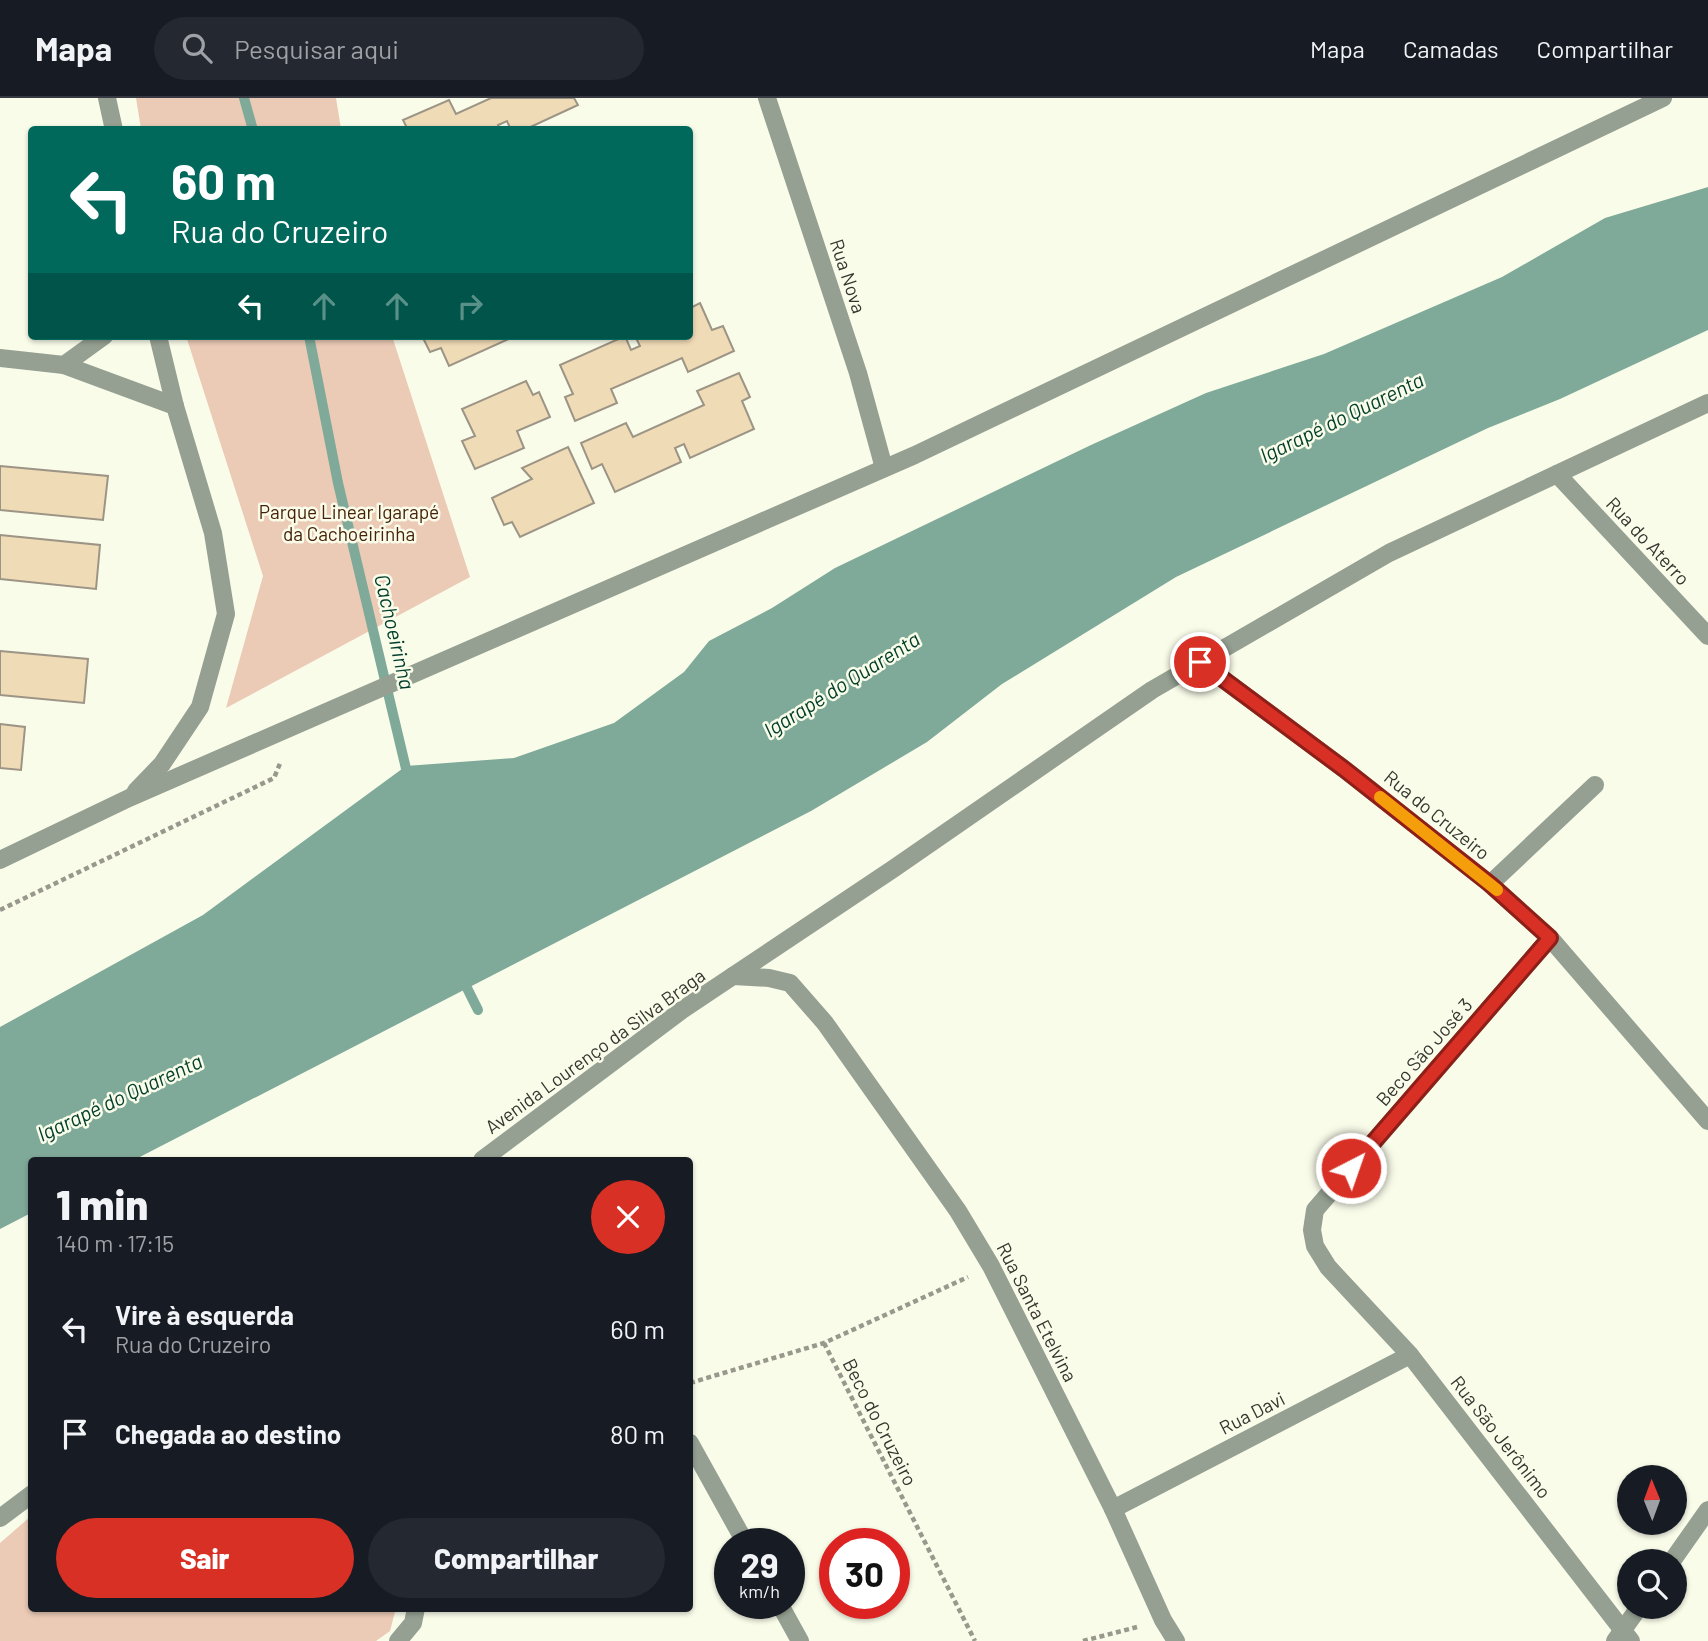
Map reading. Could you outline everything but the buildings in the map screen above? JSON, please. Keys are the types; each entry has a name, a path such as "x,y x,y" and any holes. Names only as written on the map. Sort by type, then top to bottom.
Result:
{"street":[{"path":"107,98 113,126"},
{"name":"Rua Nova","path":"767,98 858,373 884,468"},
{"path":"0,860 129,798 884,468 1663,98"},
{"path":"64,365 98,340"},
{"path":"129,798 162,764 201,707 226,614 213,533 175,406 159,340"},
{"path":"0,358 64,365 175,406"},
{"name":"Avenida Lourenço da Silva Braga","path":"486,1157 682,1010 893,869 1152,690 1389,553 1708,403"},
{"name":"Rua do Aterro","path":"1557,474 1708,636"},
{"name":"Rua do Cruzeiro","path":"1200,662 1344,769 1490,884 1550,938 1708,1121"},
{"path":"1490,884 1595,785"},
{"name":"Beco São José 3","path":"1328,1267 1315,1246 1312,1230 1315,1210 1550,938"},
{"name":"Rua Santa Etelvina","path":"733,976 769,978 790,983 825,1023 958,1211 991,1266 1113,1509 1163,1620 1176,1641"},
{"name":"Rua São Jerônimo","path":"1328,1267 1410,1355 1623,1637"},
{"name":"Rua Davi","path":"1113,1509 1410,1355"},
{"path":"693,1447 737,1528"},
{"path":"0,1518 28,1497"},
{"path":"1680,1549 1708,1510"},
{"path":"398,1641 413,1623 415,1612"},
{"path":"788,1619 800,1641"},
{"path":"1623,1637 1633,1619"}],"path":[{"path":"0,910 274,778 296,725"},
{"name":"Beco do Cruzeiro","path":"975,1641 824,1343 991,1266"},
{"path":"693,1382 824,1343"},
{"path":"1083,1641 1163,1620"}],"green space":[{"path":"136,98 336,98 341,126 141,126"},
{"name":"Parque Linear Igarapé da Cachoeirinha","path":"187,340 393,340 470,577 226,708 263,576"},
{"path":"28,1519 28,1612 395,1612 390,1631 376,1641 0,1641 0,1543"}],"water":[{"name":"Igarapé do Quarenta","path":"1708,187 1708,330 1560,399 1488,428 1176,577 1002,684 927,742 811,811 140,1157 28,1157 28,1215 0,1229 0,1027 203,915 406,766 514,758 614,723 684,672 709,641 772,608 835,568 1206,393 1324,354 1502,277 1605,218"}],"waterway":[{"name":"Cachoeirinha","path":"244,98 252,126"},
{"name":"Cachoeirinha","path":"310,340 338,483 408,777"},
{"path":"462,978 478,1010"}],"slow traffic":[{"path":"1380,797 1497,890"}],"route":[{"path":"1200,662 1344,769 1490,884 1550,938 1351,1168"}]}
